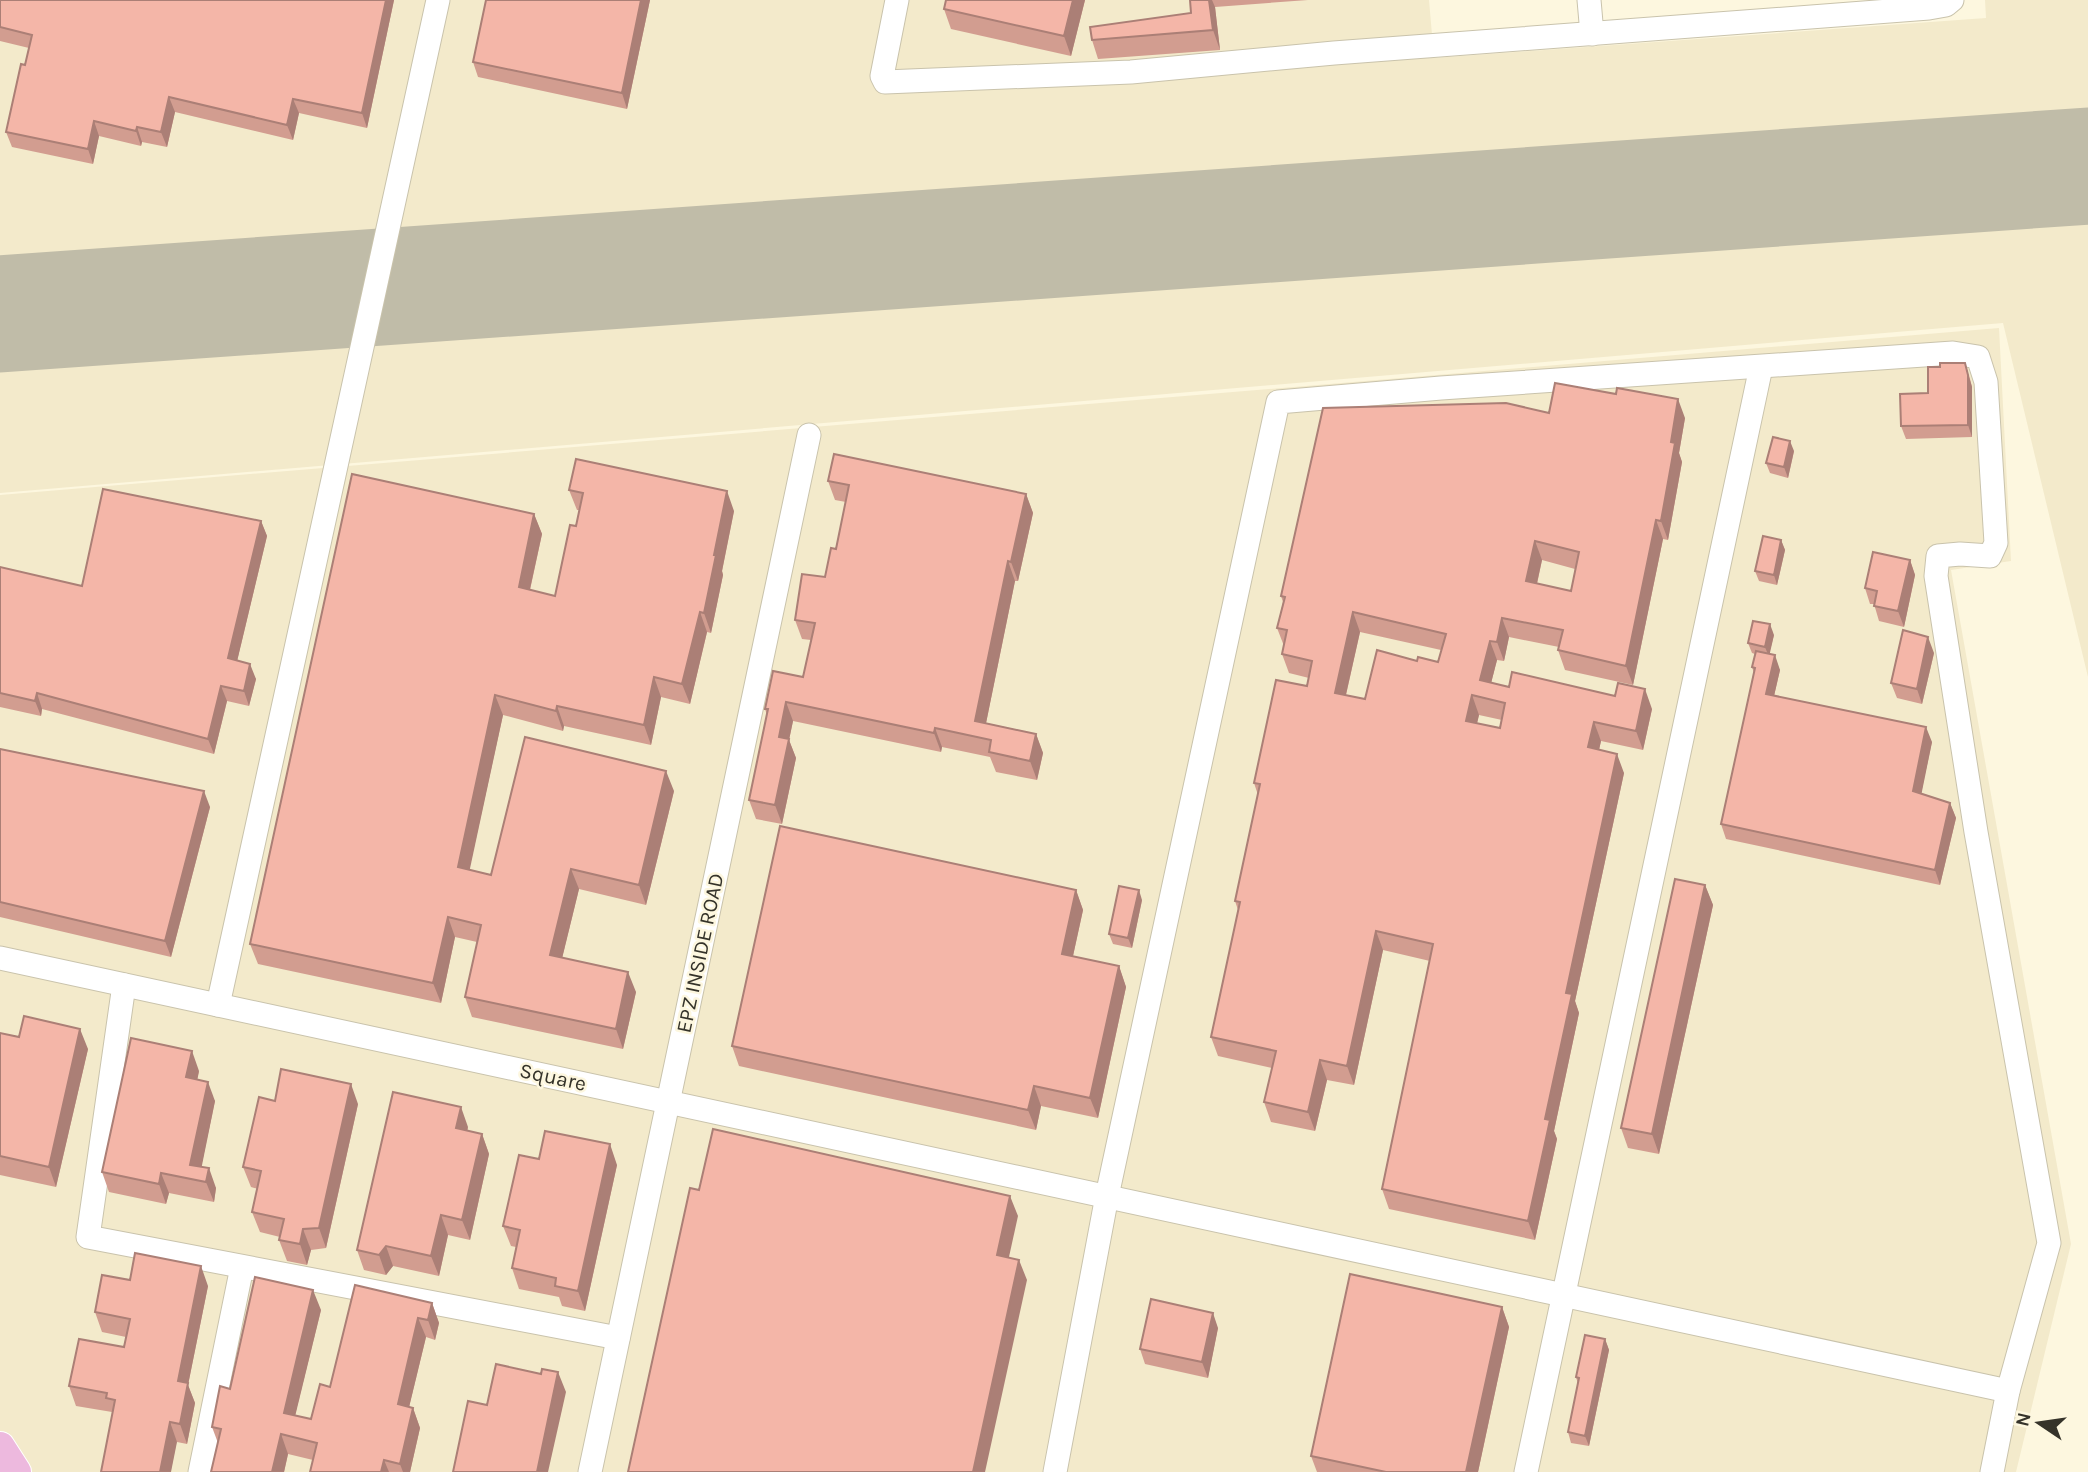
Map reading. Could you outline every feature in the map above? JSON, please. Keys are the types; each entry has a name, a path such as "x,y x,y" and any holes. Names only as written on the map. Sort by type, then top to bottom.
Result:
{"main road":[{"path":"0,1447 16,1472"}],"lane":[{"path":"218,1005 438,0"},
{"path":"897,0 882,76 885,82 1131,72 1334,53 1928,8 1946,5 1952,0"},
{"path":"1589,0 1592,34"},
{"path":"1055,1472 1107,1196 1279,402 1441,388 1953,353 1978,357 1986,382 1996,543 1990,556 1938,556 1936,576 1976,832 2049,1243 2008,1391 1992,1472"},
{"path":"1526,1472 1761,367"},
{"name":"EPZ INSIDE ROAD","path":"590,1472 809,435"},
{"name":"Square","path":"0,958 2008,1391"},
{"path":"124,985 88,1237 618,1339"},
{"path":"200,1472 242,1267"}],"shaded area":[{"path":"0,0 1429,0 1434,58 1986,18 1985,0 2088,0 2088,677 2003,323 0,493"},
{"path":"1999,328 2011,561 1951,570 2071,1244 2016,1472 0,1472 0,495"}],"building":[{"path":"0,0 386,0 362,113 293,99 287,125 169,97 161,132 137,127 136,131 94,121 88,149 6,132 21,64 25,65 32,35 0,27"},
{"path":"486,0 641,0 622,93 473,62"},
{"path":"946,0 1073,0 1064,36 944,9"},
{"path":"1190,0 1209,0 1213,30 1092,40 1090,27 1191,13"},
{"path":"1940,363 1965,363 1968,375 1968,425 1901,426 1900,394 1928,393 1928,367 1940,367"},
{"path":"1555,383 1616,394 1617,388 1678,399 1671,442 1675,443 1661,521 1656,520 1626,666 1558,650 1563,630 1502,618 1497,642 1490,641 1480,680 1509,687 1512,672 1615,696 1618,683 1645,689 1636,731 1594,722 1588,747 1617,754 1566,993 1572,994 1545,1119 1550,1120 1528,1221 1382,1189 1433,944 1376,931 1347,1066 1320,1060 1308,1112 1264,1102 1276,1051 1211,1037 1240,902 1235,901 1260,784 1254,783 1276,680 1307,686 1312,661 1282,654 1287,630 1277,628 1285,597 1281,596 1323,408 1506,403 1549,413","holes":["1535,541 1579,552 1571,591 1526,581","1353,612 1446,634 1438,662 1418,657 1417,661 1377,650 1365,699 1335,693","1472,695 1505,703 1500,728 1466,721"]},
{"path":"1773,437 1790,441 1784,467 1766,463"},
{"path":"834,454 1026,494 1011,562 1008,561 975,721 1036,734 1030,761 989,752 991,740 935,728 934,733 786,702 779,737 789,739 775,805 749,800 773,671 803,677 815,623 795,620 802,574 825,577 831,548 836,549 849,485 828,481"},
{"path":"576,459 727,491 704,613 700,612 682,684 654,677 644,725 557,706 556,711 495,695 458,867 491,875 525,737 666,771 639,885 571,869 550,955 628,972 616,1029 465,997 481,925 448,917 433,983 250,944 352,474 534,514 519,587 555,596 570,525 576,526 583,493 569,490"},
{"path":"103,489 261,521 228,658 250,664 244,691 221,686 208,739 37,693 35,701 0,693 0,567 82,586"},
{"path":"1763,536 1781,540 1774,575 1755,571"},
{"path":"1873,552 1910,560 1898,611 1874,606 1877,591 1865,588"},
{"path":"1753,621 1770,624 1765,647 1748,643"},
{"path":"1903,630 1928,637 1917,689 1891,683"},
{"path":"1756,651 1775,655 1766,694 1926,727 1913,791 1950,803 1935,870 1721,824 1755,668 1752,667"},
{"path":"0,749 204,791 165,941 0,902"},
{"path":"780,826 1076,890 1062,954 1119,966 1090,1098 1034,1086 1028,1110 732,1046"},
{"path":"1675,879 1705,885 1652,1134 1621,1128"},
{"path":"1119,886 1139,890 1128,938 1109,934"},
{"path":"24,1016 80,1029 49,1167 0,1156 0,1033 19,1037"},
{"path":"131,1038 192,1051 186,1077 208,1082 190,1165 209,1168 206,1182 161,1173 159,1184 102,1172"},
{"path":"281,1069 351,1084 319,1228 303,1229 300,1244 279,1240 284,1219 252,1212 261,1171 243,1167 259,1097 275,1101"},
{"path":"393,1092 461,1107 456,1128 482,1134 462,1220 441,1215 431,1256 386,1246 379,1255 357,1250"},
{"path":"713,1129 1010,1196 997,1255 1019,1260 973,1472 628,1472 690,1188 699,1190"},
{"path":"545,1131 610,1144 578,1291 555,1286 556,1278 512,1268 520,1230 503,1226 519,1155 539,1159"},
{"path":"135,1253 201,1266 178,1381 188,1383 180,1424 170,1422 160,1472 101,1472 115,1400 106,1398 107,1393 69,1386 79,1339 124,1347 130,1319 95,1312 102,1275 130,1280"},
{"path":"1350,1274 1502,1307 1466,1472 1386,1472 1311,1456"},
{"path":"255,1277 313,1290 284,1413 311,1419 320,1384 330,1387 355,1285 432,1303 428,1320 418,1318 398,1404 413,1408 400,1464 384,1460 381,1472 310,1472 317,1443 281,1434 272,1472 211,1472 221,1429 212,1427 220,1386 230,1389"},
{"path":"1151,1299 1213,1313 1202,1362 1140,1349"},
{"path":"1585,1335 1605,1339 1585,1436 1568,1432"},
{"path":"496,1364 541,1374 542,1369 558,1372 537,1472 453,1472 468,1401 487,1405"}],"runway":[{"path":"0,314 2088,166"}]}
